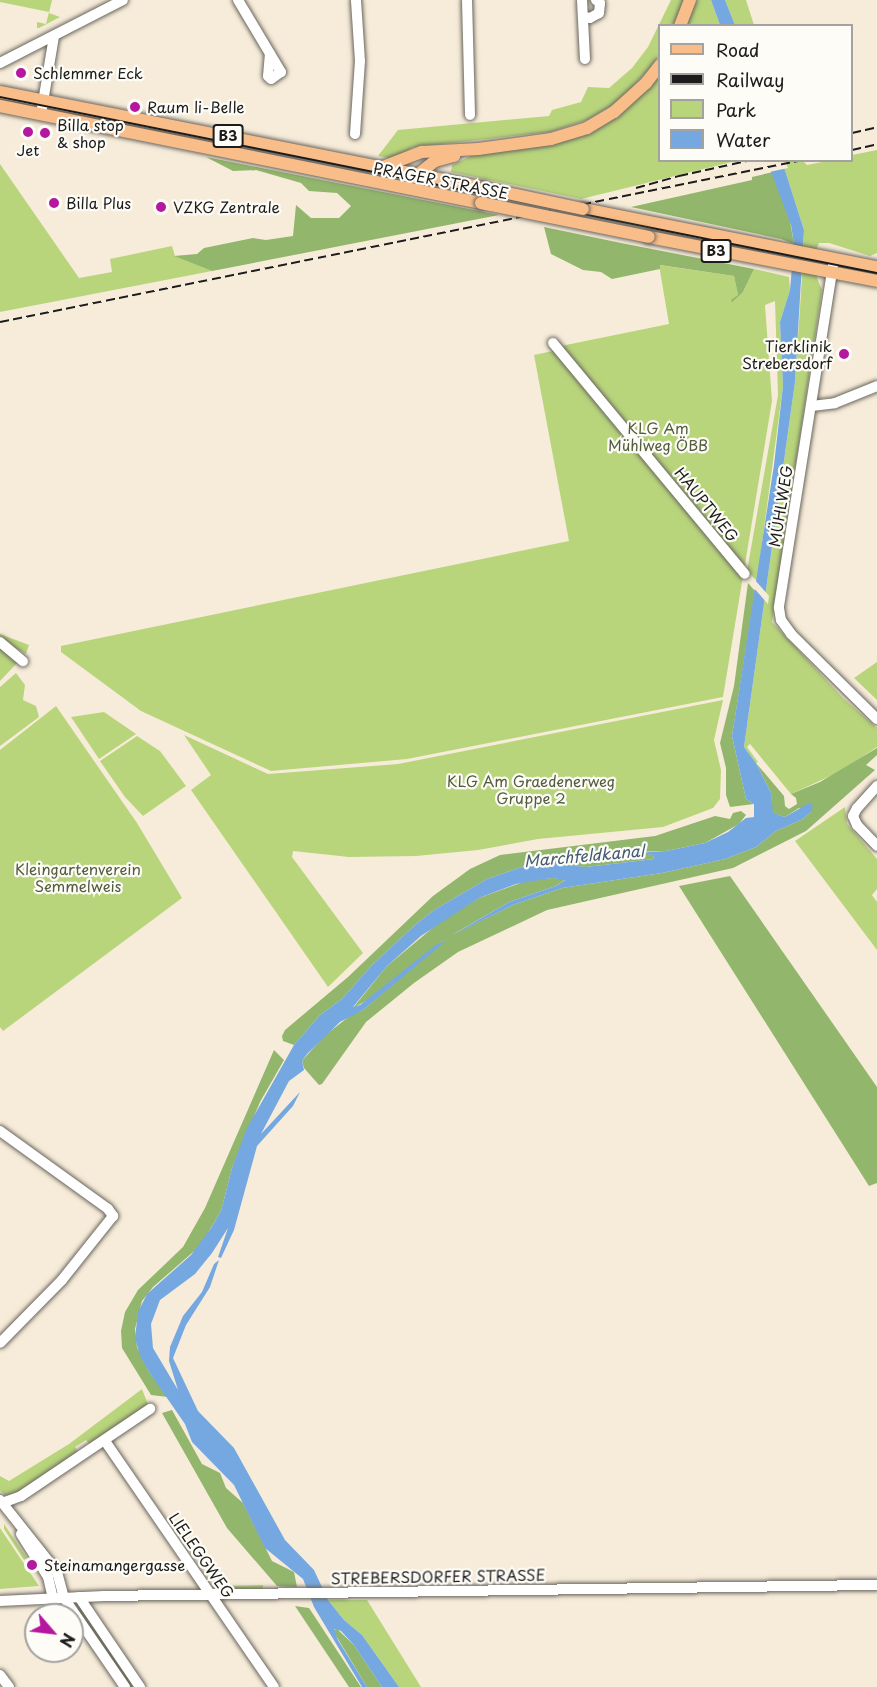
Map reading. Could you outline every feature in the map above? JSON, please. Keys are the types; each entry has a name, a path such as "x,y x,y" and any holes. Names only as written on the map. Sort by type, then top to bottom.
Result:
{"main road":[{"path":"681,24 690,0"},
{"path":"383,167 422,152 478,149 551,139 587,128 614,112 646,83 658,68"},
{"name":"PRAGER STRASSE","path":"0,92 43,107 424,193 817,272 877,281"},
{"name":"PRAGER STRASSE","path":"0,106 43,107 383,167 414,176 877,267"},
{"path":"386,184 400,184 435,161 478,149"},
{"path":"424,193 414,176 418,161 435,151"},
{"path":"457,156 449,161 446,170 453,179 464,184"}],"street":[{"path":"0,63 123,0"},
{"path":"238,0 270,54"},
{"path":"355,134 360,61 356,0"},
{"path":"467,0 470,115"},
{"path":"582,0 585,59"},
{"path":"584,17 590,18 599,13 600,3 596,0"},
{"path":"43,107 54,36"},
{"name":"MÜHLWEG","path":"834,260 779,603 781,620 817,662 877,719"},
{"name":"HAUPTWEG","path":"553,343 745,574"},
{"path":"812,406 835,403 877,387"},
{"path":"0,642 23,662"},
{"path":"877,786 857,808 853,816 857,825 877,846"},
{"path":"0,1131 108,1209 113,1216 62,1280 0,1342"},
{"path":"125,1687 59,1598 57,1572 45,1554 14,1521 1,1501 21,1496 150,1409"},
{"name":"LIELEGGWEG","path":"105,1441 274,1687"},
{"name":"STREBERSDORFER STRASSE","path":"0,1601 211,1594 877,1585"},
{"path":"79,1597 140,1687"},
{"path":"0,1674 9,1687"}],"green space":[{"path":"0,0 52,0 49,13 60,17 39,28 37,28 37,22 46,24 49,12 0,2"},
{"path":"671,0 684,0 674,24 659,24"},
{"path":"697,0 711,0 720,24 686,24"},
{"path":"725,0 746,0 754,24 735,24"},
{"path":"658,27 658,56 654,64 619,101 587,120 550,132 413,147 394,159 378,156 398,130 549,116 552,110 581,102 588,87 609,88 632,68 648,47"},
{"path":"658,76 658,162 732,162 581,199 451,172 452,165 471,156 547,145 604,123 624,111"},
{"path":"877,150 877,253 870,256 829,243 819,243 817,248 817,278 822,290 772,622 843,698 877,728 877,747 839,772 791,794 750,744 747,747 758,762 756,763 744,747 795,382 801,293 804,230 782,162 804,162 807,165 822,162 853,162 853,155"},
{"path":"206,157 499,215 212,271 174,256 197,254 204,248 253,238 266,240 293,236 296,205 311,218 339,218 351,206 337,193 309,191 301,183 256,170 233,171"},
{"path":"0,164 79,278 112,272 110,259 172,246 175,256 212,271 0,312"},
{"path":"773,172 790,221 794,244 781,239 631,207 752,180 752,177"},
{"path":"544,227 754,269 743,292 732,302 731,300 738,295 734,276 660,265 660,269 612,279 601,272 583,270 551,254"},
{"name":"KLG Am Mühlweg ÖBB","path":"659,265 734,276 738,295 743,292 754,269 789,277 790,290 780,322 783,386 757,581 747,571 778,395 775,301 765,305 772,401 723,697 407,759 271,771 141,711 61,652 61,646 569,541 534,355 553,351 556,347 669,324"},
{"path":"748,583 755,591 732,736 746,799 754,804 730,807 726,795 726,768 720,743 734,686"},
{"path":"0,634 29,645 26,654 0,639"},
{"path":"0,647 18,662 0,681"},
{"path":"877,662 877,700 854,678"},
{"path":"16,673 25,685 23,700 36,706 39,717 0,746 0,687"},
{"name":"KLG Am Graedenerweg Gruppe 2","path":"723,700 714,740 721,770 720,799 713,808 663,827 538,839 478,850 416,856 349,857 293,851 292,857 363,953 328,987 191,790 211,775 184,735 268,774 398,764"},
{"name":"Kleingartenverein Semmelweis","path":"56,706 137,823 182,898 3,1031 0,1027 0,750"},
{"path":"104,712 136,734 99,759 71,717"},
{"path":"137,736 160,751 186,786 143,816 125,797 100,761"},
{"path":"877,748 877,755 866,765 875,770 806,831 733,868 547,910 458,952 414,983 366,1022 322,1084 319,1085 304,1068 302,1061 323,1037 351,1015 363,1010 446,939 371,998 353,1008 387,966 441,921 479,898 526,881 566,879 556,886 509,902 452,935 513,905 562,888 662,873 725,859 756,847 776,831 803,819 811,812 799,808 785,817 772,813 771,793 756,763 784,796 785,806 789,809 797,804 796,798 791,794 820,782"},
{"path":"845,807 847,824 877,859 877,889 872,895 877,902 877,950 795,841"},
{"path":"741,811 746,815 739,824 705,843 666,851 636,852 653,855 654,859 586,867 550,864 558,859 605,854 594,851 550,857 487,879 434,910 415,925 372,965 342,999 320,1015 294,1045 283,1041 282,1036 285,1030 348,977 433,896 470,869 500,855 655,836 715,816 730,819 733,813"},
{"path":"730,876 877,1087 877,1183 869,1186 679,886"},
{"path":"274,1050 284,1060 260,1102 232,1168 221,1211 200,1246 153,1287 142,1301 135,1329 137,1347 149,1372 168,1397 151,1395 122,1348 121,1331 125,1312 138,1290 183,1247 205,1208"},
{"path":"142,1389 149,1407 90,1445 86,1440 75,1447 80,1455 24,1492 7,1496 0,1491 0,1476 9,1481 69,1444"},
{"path":"172,1410 202,1464 220,1473 226,1488 243,1503 272,1561 294,1572 297,1587 277,1586 227,1528 162,1413"},
{"path":"4,1524 27,1558 24,1560 4,1529"},
{"path":"0,1528 39,1586 0,1589"},
{"path":"263,1585 263,1590 221,1590 221,1586"},
{"path":"328,1600 367,1600 421,1687 399,1687 362,1635 344,1620"},
{"path":"295,1606 309,1608 361,1687 349,1687"},
{"path":"84,1611 135,1687 128,1687 84,1622"},
{"path":"337,1629 354,1645 382,1687 367,1687 333,1630"}],"water":[{"path":"711,0 725,0 735,24 720,24"},
{"name":"Marchfeldkanal","path":"767,162 782,162 804,230 795,382 744,747 756,763 771,793 773,813 785,817 809,803 813,805 811,812 803,819 776,831 756,847 725,859 662,873 562,888 513,905 449,937 509,902 556,886 565,880 552,878 516,884 479,898 421,936 387,966 353,1007 360,1005 436,945 447,940 363,1010 340,1022 308,1053 302,1061 304,1070 289,1081 261,1134 300,1092 293,1106 257,1146 234,1230 221,1258 218,1257 228,1228 195,1274 160,1300 151,1324 153,1348 178,1390 169,1361 170,1347 183,1316 202,1292 214,1264 219,1260 210,1287 186,1325 173,1358 198,1411 234,1448 285,1540 314,1570 328,1600 344,1620 362,1635 399,1687 382,1687 354,1645 341,1631 334,1629 338,1640 367,1687 362,1687 314,1607 303,1579 265,1548 234,1485 192,1442 185,1424 149,1372 140,1356 135,1338 138,1312 147,1294 191,1255 221,1211 232,1168 247,1128 294,1045 320,1015 342,999 372,965 415,925 434,910 487,879 550,857 594,851 606,854 558,859 550,863 586,867 654,859 653,855 635,853 666,851 705,843 728,832 746,818 754,817 754,804 746,799 732,736 774,465 783,386 780,322 790,290 794,244 791,225"}],"pier":[{"path":"765,162 786,162 788,168 769,172"},
{"path":"754,579 769,596 768,604 753,587"}],"tram line":[{"path":"0,97 877,273"}],"railway":[{"path":"853,133 877,127"},
{"path":"853,150 877,144"},
{"path":"636,188 742,162"},
{"path":"0,322 793,162"}],"place":[{"name":"Schlemmer Eck","path":"21,73"},
{"name":"Raum li-Belle","path":"135,107"},
{"name":"Jet","path":"28,132"},
{"name":"Billa stop & shop","path":"45,133"},
{"name":"Billa Plus","path":"54,203"},
{"name":"VZKG Zentrale","path":"161,207"},
{"name":"Tierklinik Strebersdorf","path":"844,354"},
{"name":"Steinamangergasse","path":"32,1565"}]}
